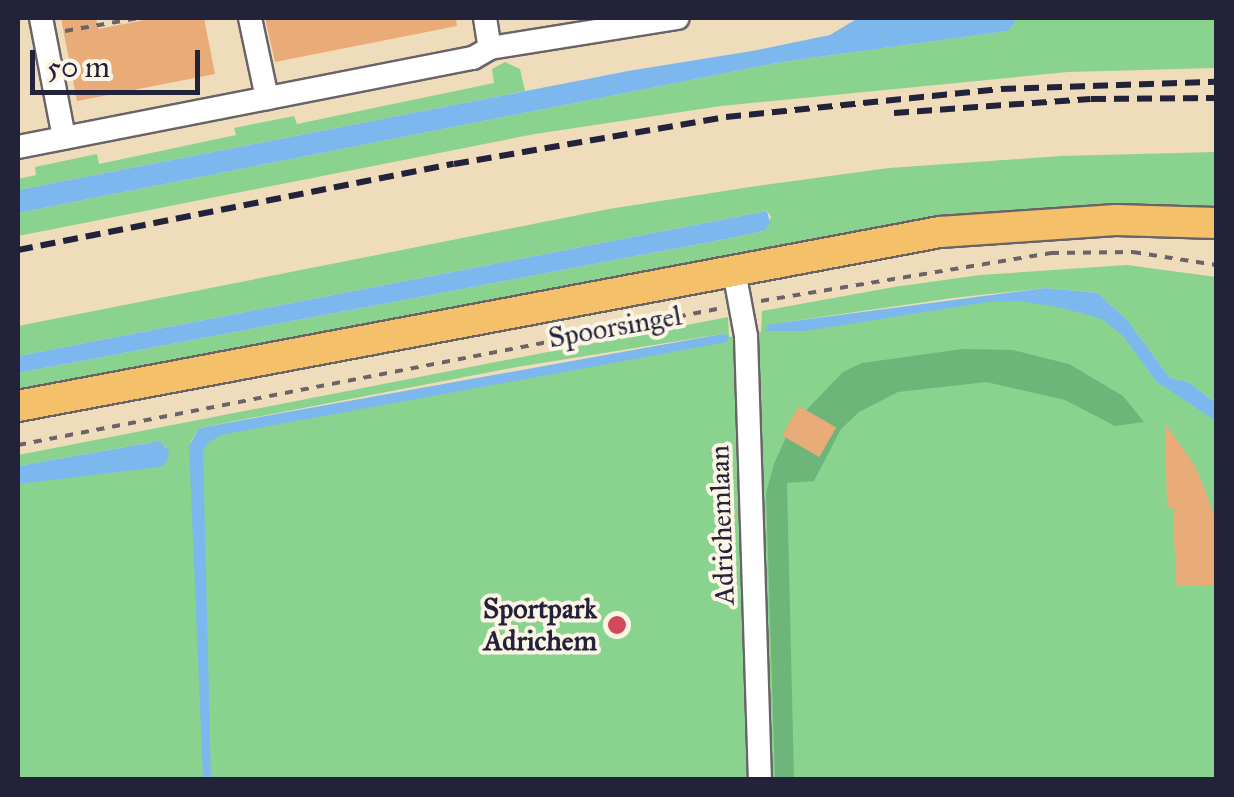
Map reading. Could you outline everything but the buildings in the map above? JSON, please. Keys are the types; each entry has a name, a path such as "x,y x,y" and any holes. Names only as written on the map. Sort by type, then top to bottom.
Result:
{"main road":[{"name":"Spoorsingel","path":"18,406 940,232 1116,220 1216,224"}],"street":[{"path":"250,18 266,98"},
{"path":"485,18 490,48"},
{"path":"18,147 473,58 490,48 678,18"},
{"path":"43,26 64,138"},
{"name":"Adrichemlaan","path":"734,271 746,336 760,780"}],"path":[{"path":"43,26 135,18"},
{"name":"Spoorsingel","path":"18,445 740,305 1051,253 1133,252 1216,265"}],"green space":[{"path":"1013,18 1216,18 1216,68 1068,72 721,106 535,134 18,236 18,213 782,62 1006,31 1015,23"},
{"path":"505,62 520,69 525,91 18,190 18,179 36,175 35,167 97,154 99,164 236,135 234,128 294,116 297,124 494,83 492,69"},
{"path":"1216,152 1216,208 1068,208 943,218 18,396 18,373 726,239 764,231 771,217 767,211 18,356 18,326 609,209 750,187 889,168 1061,156"},
{"name":"Sportpark Adrichem","path":"1127,265 1216,277 1216,403 1188,382 1170,378 1128,321 1098,293 1045,288 953,298 786,322 766,330 1028,293 1093,304 1133,336 1164,378 1216,410 1216,779 18,779 18,470 167,447 153,442 18,466 18,455 728,317 729,337 761,332 762,311 980,275","holes":["728,336 222,429 190,443 199,428 517,367"]},
{"path":"963,349 1013,350 1069,364 1123,396 1144,422 1115,426 1065,400 986,382 898,392 859,412 841,429 814,481 787,483 794,779 775,779 766,493 774,464 791,426 843,372 862,363"}],"water":[{"path":"858,18 1013,18 1015,23 1007,31 782,62 18,213 18,190 628,71 752,51 830,35"},
{"path":"767,211 770,223 764,231 18,373 18,356"},
{"path":"1045,288 1098,293 1128,321 1170,378 1188,382 1216,403 1216,421 1157,382 1122,335 1102,319 1063,308 1020,301 987,302 805,331 765,331 768,325 786,322"},
{"path":"722,334 729,336 727,342 220,435 210,442 203,450 211,779 203,779 189,446 199,428"},
{"path":"159,441 169,451 167,462 160,467 18,484 18,466"}],"railway":[{"path":"18,250 454,164 726,117 1001,89 1216,82"},
{"path":"894,113 1091,99 1216,98"}],"place":[{"name":"Sportpark Adrichem","path":"617,625"}]}
